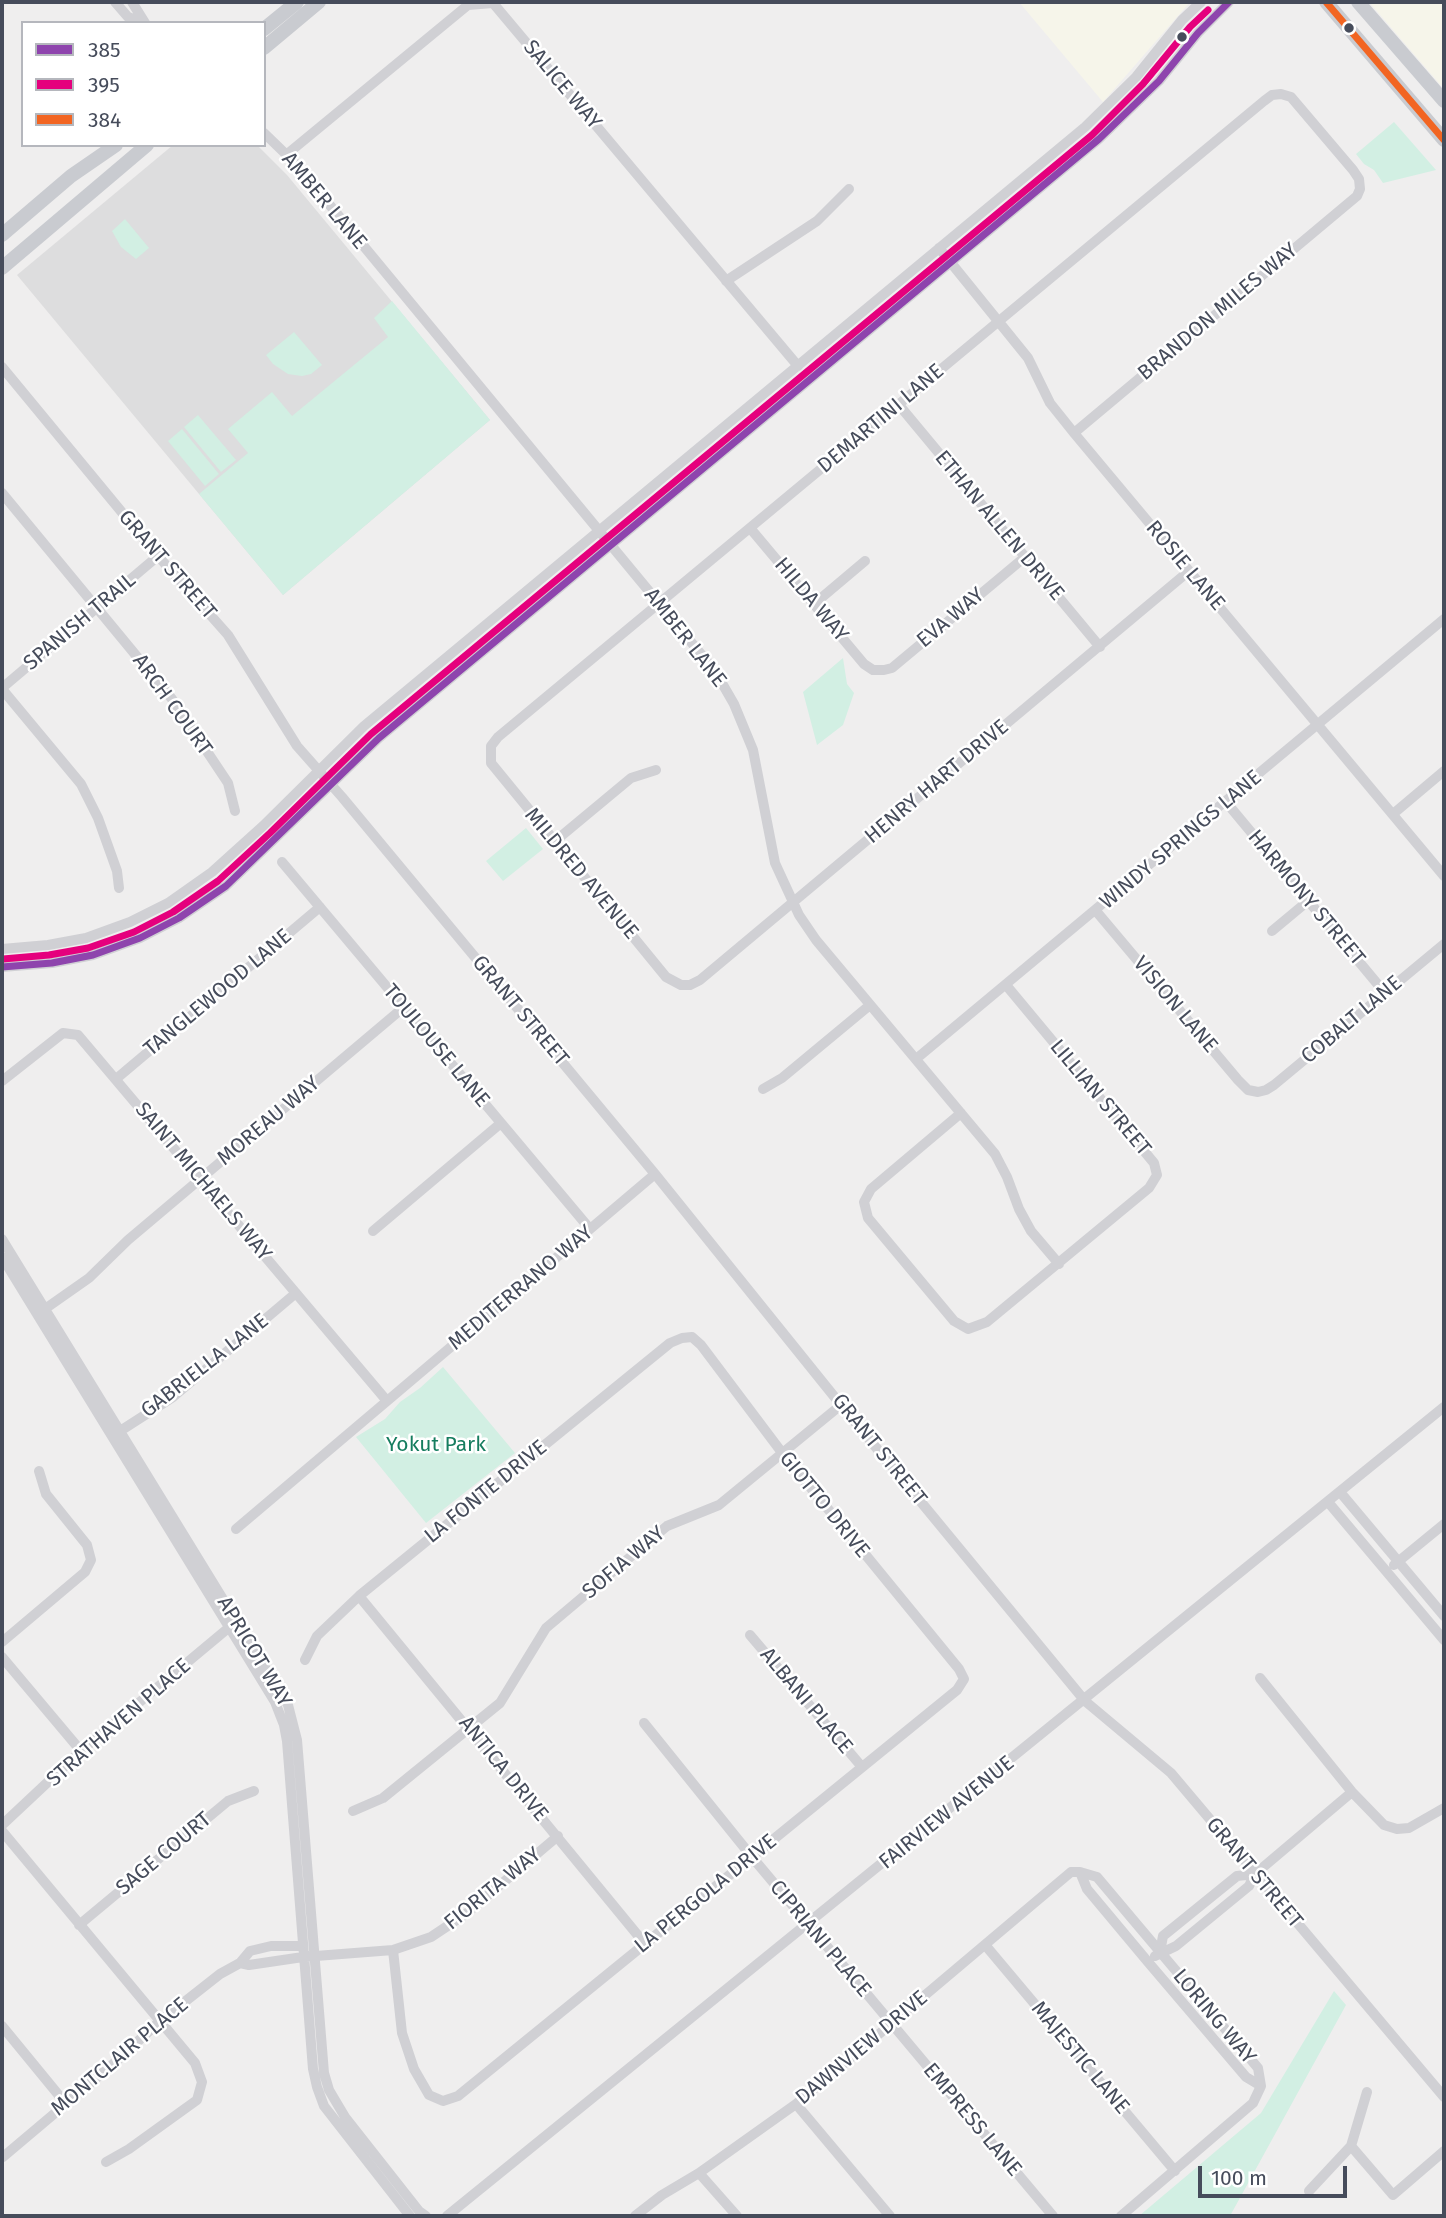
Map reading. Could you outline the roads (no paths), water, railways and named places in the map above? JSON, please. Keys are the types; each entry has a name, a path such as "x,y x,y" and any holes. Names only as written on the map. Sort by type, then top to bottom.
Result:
{"main road":[{"path":"266,27 297,2"},
{"path":"266,46 319,2"},
{"path":"1326,2 1444,140"},
{"path":"1358,2 1444,101"},
{"path":"2,235 71,176 113,147"},
{"path":"2,268 145,147"}],"street":[{"path":"115,2 128,17 139,21"},
{"path":"132,2 143,21"},
{"path":"2,949 86,938 130,922 168,903 212,872 364,726 1085,127 1117,96 1201,2"},
{"path":"2,967 52,963 93,955 140,938 179,918 226,886 379,738 1099,139 1133,108 1198,33 1229,2"},
{"name":"SALICE WAY","path":"286,155 468,5 493,3 797,366"},
{"name":"DEMARTINI LANE","path":"489,754 491,746 499,737 1272,95 1282,93 1298,103 1359,179 1360,189"},
{"name":"AMBER LANE","path":"266,135 286,155 715,671 734,704 752,750 775,863 793,903 812,934 995,1154 1031,1230 1059,1264"},
{"path":"726,281 817,221 849,189"},
{"name":"BRANDON MILES WAY","path":"1074,433 1351,201 1360,189"},
{"name":"ROSIE LANE","path":"939,248 1028,358 1050,403 1074,433 1444,876"},
{"name":"GRANT STREET","path":"2,367 158,556 228,635 285,729 655,1174 841,1405 1085,1700 1171,1773 1444,2097"},
{"name":"ETHAN ALLEN DRIVE","path":"899,405 1100,646"},
{"name":"ARCH COURT","path":"2,493 172,699 228,783 235,811"},
{"name":"HILDA WAY","path":"750,528 864,664 873,670"},
{"name":"SPANISH TRAIL","path":"2,689 158,556"},
{"name":"EVA WAY","path":"873,670 892,668 1025,556"},
{"path":"814,604 865,561"},
{"name":"HENRY HART DRIVE","path":"681,985 700,980 1189,571"},
{"name":"WINDY SPRINGS LANE","path":"916,1059 1444,619"},
{"path":"2,689 82,784 99,818 117,871 119,888"},
{"name":"MILDRED AVENUE","path":"489,754 496,772 666,977 681,985"},
{"path":"554,842 631,778 656,770"},
{"path":"1392,814 1444,771"},
{"name":"HARMONY STREET","path":"1226,802 1385,993"},
{"name":"TOULOUSE LANE","path":"282,862 590,1229"},
{"path":"1272,931 1308,901"},
{"name":"TANGLEWOOD LANE","path":"116,1079 320,907"},
{"name":"VISION LANE","path":"1096,911 1238,1080 1248,1090 1258,1092"},
{"name":"COBALT LANE","path":"1258,1092 1273,1085 1444,944"},
{"name":"LILLIAN STREET","path":"1006,985 1154,1163 1157,1175 1149,1188 1059,1264"},
{"path":"764,1088 782,1078 870,1005"},
{"name":"MOREAU WAY","path":"41,1311 89,1278 128,1240 404,1007"},
{"name":"SAINT MICHAELS WAY","path":"2,1081 62,1033 78,1035 387,1401"},
{"path":"961,1113 871,1189 864,1202 868,1218 954,1321 968,1329 987,1322 1059,1264"},
{"path":"373,1231 501,1123"},
{"name":"MEDITERRANO WAY","path":"236,1529 655,1174"},
{"name":"APRICOT WAY","path":"2,1239 41,1311 233,1625 281,1690 294,1721 313,2069 324,2106 410,2216"},
{"name":"APRICOT WAY","path":"2,1257 41,1311"},
{"name":"GABRIELLA LANE","path":"116,1434 173,1397 296,1293"},
{"name":"GIOTTO DRIVE","path":"682,1338 692,1337 701,1345 783,1454 959,1668 964,1679"},
{"name":"LA FONTE DRIVE","path":"305,1660 317,1636 359,1596 670,1343 682,1338"},
{"name":"SOFIA WAY","path":"353,1811 383,1798 500,1703 547,1628 667,1526 719,1505 841,1405"},
{"name":"FAIRVIEW AVENUE","path":"447,2216 1444,1407"},
{"path":"2,1642 85,1572 91,1560 87,1545 46,1494 39,1471"},
{"path":"1340,1492 1444,1616"},
{"path":"1328,1502 1444,1640"},
{"path":"1387,1571 1444,1524"},
{"name":"ANTICA DRIVE","path":"359,1596 645,1944"},
{"name":"STRATHAVEN PLACE","path":"2,1825 81,1751 233,1625"},
{"name":"ALBANI PLACE","path":"750,1635 862,1767"},
{"path":"2,1657 81,1751"},
{"path":"1260,1678 1352,1792 1384,1825 1397,1829 1409,1828 1444,1808"},
{"name":"LA PERGOLA DRIVE","path":"393,1950 402,2033 414,2069 429,2095 443,2101 458,2096 957,1690 964,1679"},
{"name":"CIPRIANI PLACE","path":"644,1723 891,2024"},
{"name":"SAGE COURT","path":"79,1925 228,1801 254,1791"},
{"path":"1148,1962 1160,1952 1163,1936 1237,1876 1255,1874 1352,1792"},
{"path":"2,1831 195,2063 202,2082 197,2100 129,2149 106,2162"},
{"name":"FIORITA WAY","path":"306,1953 393,1950 431,1937 467,1913 558,1836"},
{"name":"DAWNVIEW DRIVE","path":"635,2216 796,2104 986,1946 1060,1879 1071,1872 1080,1872"},
{"name":"LORING WAY","path":"1080,1872 1097,1877 1258,2068 1261,2086"},
{"name":"LORING WAY","path":"1080,1872 1087,1889 1148,1962 1246,2077 1261,2086"},
{"name":"MAJESTIC LANE","path":"986,1946 1175,2171"},
{"name":"APRICOT WAY","path":"306,1953 324,2073 329,2090 345,2117 419,2211 426,2216"},
{"name":"MONTCLAIR PLACE","path":"3,2157 159,2022 220,1974 240,1963 249,1965 306,1953"},
{"name":"EMPRESS LANE","path":"891,2024 1054,2216"},
{"path":"2,2026 66,2104"},
{"path":"1121,2216 1253,2103 1261,2086"},
{"path":"1309,2191 1351,2146 1367,2091"},
{"path":"796,2104 890,2216"},
{"path":"1351,2146 1393,2195 1444,2151"},
{"path":"699,2173 737,2216"}],"park label":[{"name":"Yokut Park","path":"436,1445"}]}
